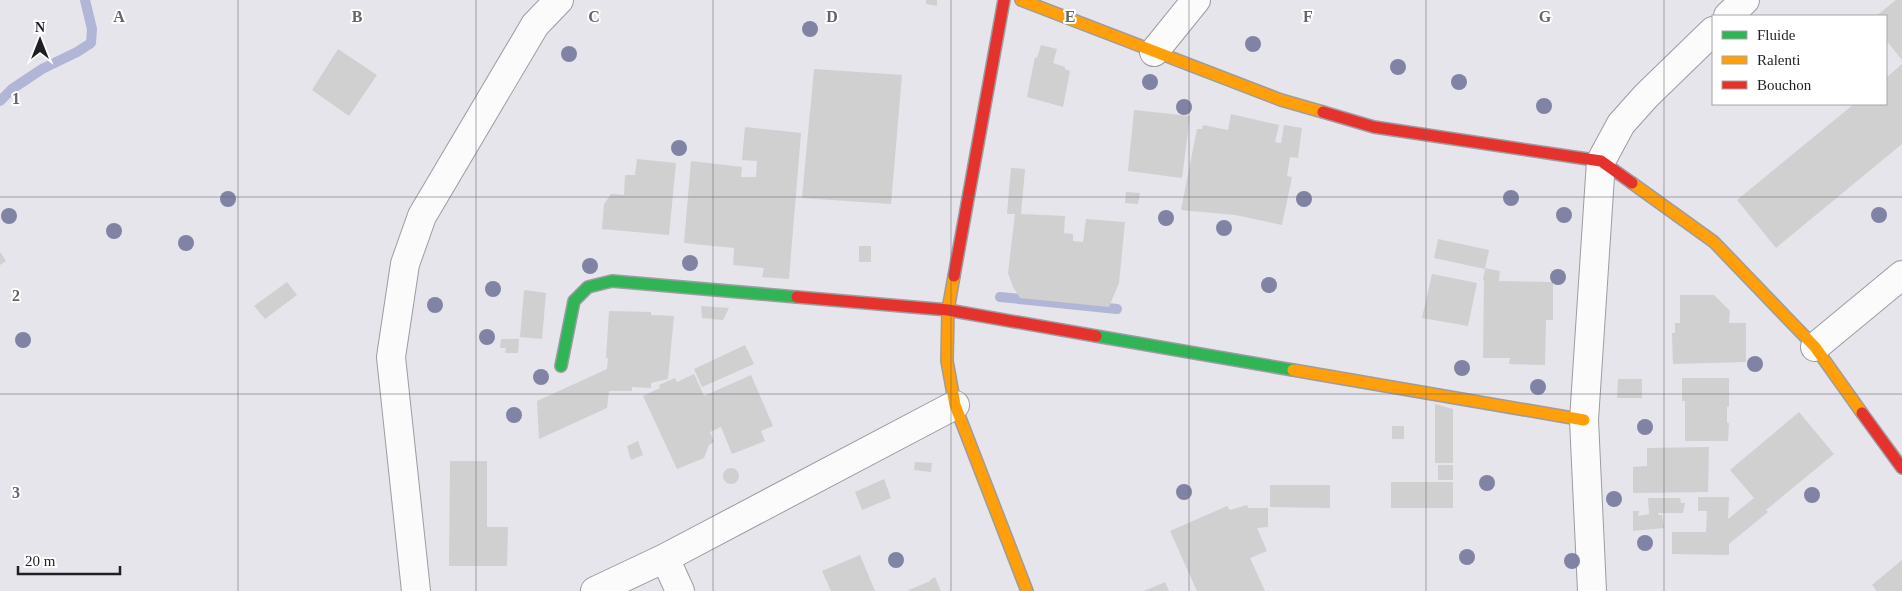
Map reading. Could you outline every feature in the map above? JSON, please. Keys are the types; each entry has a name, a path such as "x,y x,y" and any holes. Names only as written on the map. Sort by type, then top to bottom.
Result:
{"street":[{"path":"416,591 391,357 404,264 422,216 535,25 559,0"},
{"path":"1004,0 948,310 947,361 955,405 1027,591"},
{"path":"1021,0 1281,100 1374,127 1601,161 1714,242 1815,347 1902,468"},
{"path":"1154,52 1196,0"},
{"path":"1729,15 1745,0"},
{"path":"1592,591 1584,420 1601,161 1621,124 1646,96 1712,32"},
{"path":"1815,347 1902,275"},
{"path":"561,366 574,300 588,287 612,281 948,310 1584,420"},
{"path":"595,591 665,558 955,405"},
{"path":"665,558 680,591"}],"building":[{"path":"926,0 937,0 937,6 926,4"},
{"path":"1896,0 1902,0 1902,60 1887,41 1887,15 1877,15"},
{"path":"1041,45 1057,49 1053,63 1070,71 1063,107 1027,97 1035,57 1037,58"},
{"path":"338,49 377,75 349,116 312,90"},
{"path":"1902,64 1902,144 1776,248 1737,200 1853,105 1887,105 1887,77"},
{"path":"814,69 902,75 891,204 802,198"},
{"path":"1134,110 1190,116 1182,178 1128,171"},
{"path":"1231,114 1279,125 1275,142 1281,143 1284,125 1302,128 1298,158 1290,157 1287,176 1292,177 1282,225 1235,215 1181,210 1197,129 1202,129 1203,125 1228,130"},
{"path":"745,127 801,133 789,279 762,277 764,268 733,265 734,248 684,243 691,161 742,167 741,177 756,177 757,161 742,160"},
{"path":"637,159 676,163 669,235 602,229 604,204 611,194 624,195 625,175 635,175"},
{"path":"1011,168 1025,169 1021,214 1065,216 1064,233 1073,234 1073,241 1083,242 1086,219 1125,222 1119,283 1109,307 1020,298 1013,287 1008,273 1015,214 1007,214"},
{"path":"1126,192 1140,193 1138,204 1125,203"},
{"path":"1438,239 1489,250 1485,268 1500,271 1499,281 1553,282 1553,320 1546,320 1545,365 1509,364 1510,358 1483,358 1483,280 1485,269 1434,258"},
{"path":"859,246 871,246 871,262 859,262"},
{"path":"0,252 6,261 0,265"},
{"path":"1432,274 1477,283 1468,326 1422,318"},
{"path":"287,282 297,295 265,319 254,306"},
{"path":"524,290 546,293 542,339 520,337"},
{"path":"1680,295 1714,295 1730,311 1729,323 1746,323 1746,362 1673,364 1672,333 1675,333 1675,323 1680,323"},
{"path":"701,306 729,308 723,320 702,318"},
{"path":"609,311 651,312 651,315 674,316 668,379 651,383 651,388 632,387 632,391 609,391 607,408 539,439 537,401 607,369"},
{"path":"501,339 519,339 518,353 505,353 506,348 500,348"},
{"path":"745,345 754,364 702,387 694,369"},
{"path":"694,374 704,396 751,375 773,426 761,431 765,441 732,454 721,427 710,432 714,442 709,445 704,458 677,469 643,396 660,388 659,385 675,378 677,382"},
{"path":"1682,378 1729,378 1729,407 1727,407 1727,423 1729,423 1728,441 1685,441 1685,401 1682,401"},
{"path":"1618,379 1642,379 1642,398 1617,398"},
{"path":"1435,404 1453,409 1453,463 1435,463"},
{"path":"1799,412 1834,454 1766,510 1768,512 1729,544 1729,555 1672,554 1672,532 1706,532 1707,511 1698,511 1698,497 1729,497 1728,519 1754,498 1730,470"},
{"path":"1392,426 1404,426 1404,439 1392,439"},
{"path":"638,441 643,455 631,460 627,446"},
{"path":"1709,447 1708,492 1633,493 1633,467 1647,466 1647,448"},
{"path":"450,461 487,461 487,527 508,527 507,566 449,566"},
{"path":"915,462 932,463 931,472 914,470"},
{"path":"1438,465 1453,465 1453,480 1438,480"},
{"path":"731,468 737,470 739,476 737,482 731,484 725,482 723,476 725,470"},
{"path":"884,479 891,498 862,510 855,492"},
{"path":"1391,482 1453,482 1453,508 1391,508"},
{"path":"1270,485 1330,485 1330,508 1270,507"},
{"path":"1648,498 1680,498 1681,503 1685,503 1683,513 1658,513 1658,515 1662,515 1664,528 1633,531 1633,511 1639,511 1638,516 1649,514"},
{"path":"1247,505 1248,508 1268,508 1268,527 1257,528 1267,551 1250,558 1265,591 1197,591 1170,531 1227,506 1230,510"},
{"path":"860,555 875,591 831,591 822,571"},
{"path":"1902,560 1902,591 1877,591 1872,585"},
{"path":"935,577 941,591 907,591 930,581"},
{"path":"1165,582 1169,591 1144,591"}],"waterway":[{"path":"0,101 12,89 42,69 91,43 92,29 85,0"},
{"path":"1000,297 1117,309"}],"traffic: fast":[{"path":"561,366 574,301 588,287 612,281 797,297"},
{"path":"1096,336 1293,370"}],"traffic: slow":[{"path":"1021,0 1281,100 1323,112"},
{"path":"1632,183 1714,242 1815,347 1862,413"},
{"path":"954,276 948,310 947,361 955,405 1027,591"},
{"path":"1293,370 1584,420"}],"traffic: jam":[{"path":"954,276 1004,0"},
{"path":"1323,112 1374,127 1601,161 1632,183"},
{"path":"797,297 948,310 1096,336"},
{"path":"1862,413 1902,468"}]}
